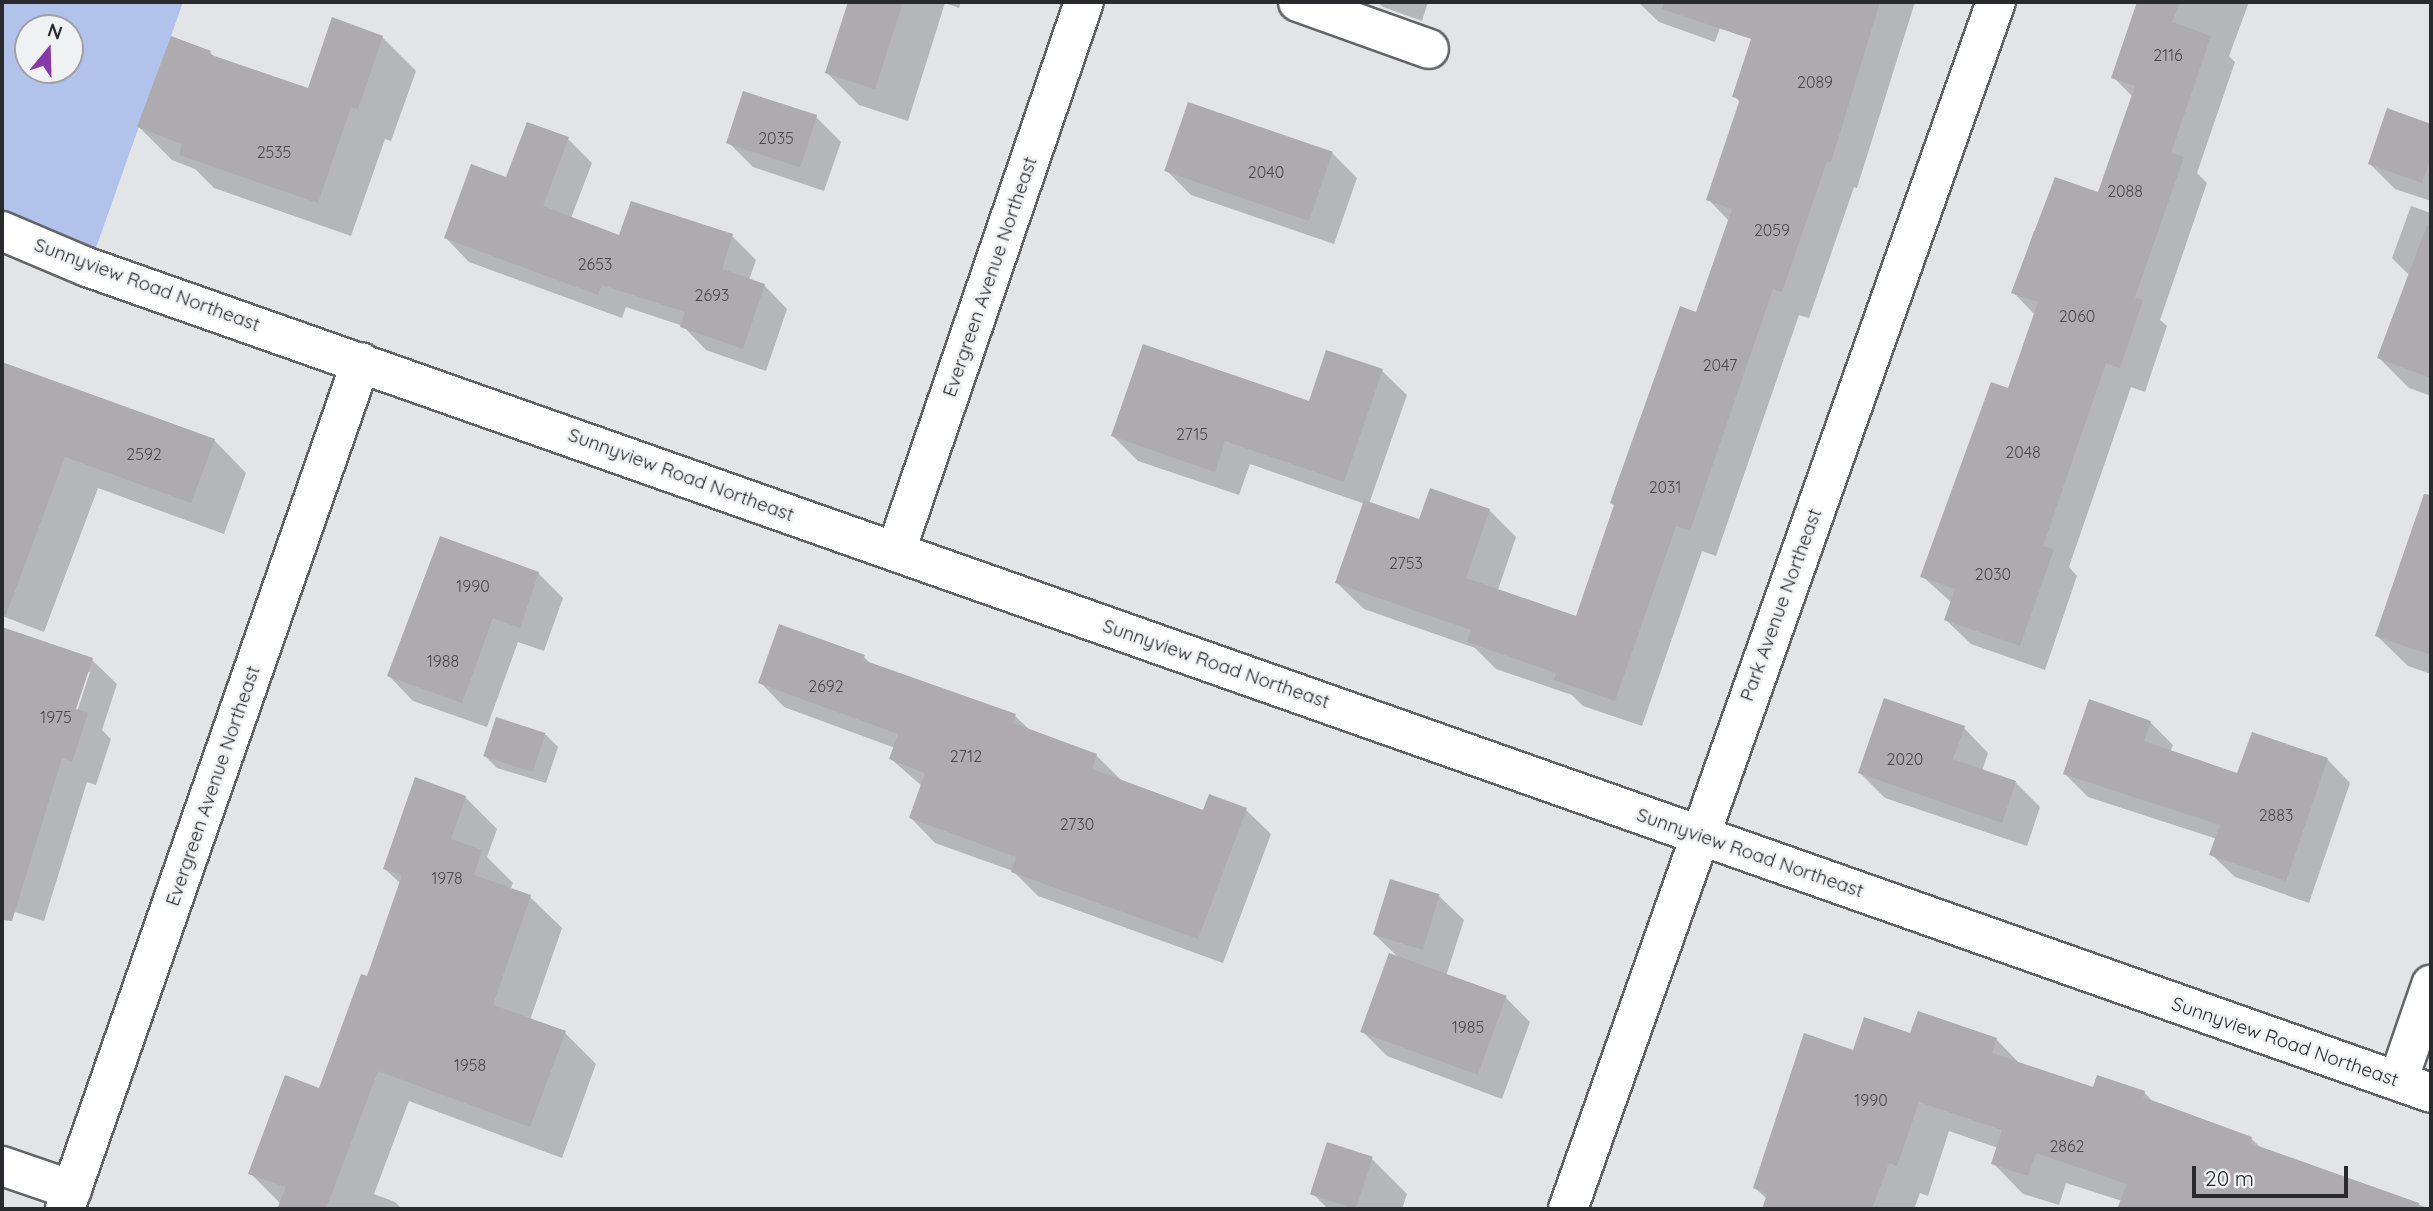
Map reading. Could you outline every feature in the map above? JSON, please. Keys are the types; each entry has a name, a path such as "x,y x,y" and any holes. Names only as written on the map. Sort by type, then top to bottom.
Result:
{"street":[{"name":"Evergreen Avenue Northeast","path":"896,551 1084,2"},
{"path":"1298,2 1429,49"},
{"name":"Park Avenue Northeast","path":"1568,1209 1996,2"},
{"name":"Sunnyview Road Northeast","path":"2,231 87,267 2414,1087"},
{"name":"Evergreen Avenue Northeast","path":"69,1200 361,362"},
{"path":"2414,1087 2431,985"},
{"path":"2,1166 69,1200"}],"shaded area":[{"path":"2,2 183,2 85,279 2,246"}],"building":[{"path":"848,2 903,2 875,89 825,73"},
{"path":"1664,2 1880,2 1831,162 1827,161 1782,292 1773,289 1690,531 1676,526 1615,701 1554,680 1556,673 1467,642 1471,630 1335,583 1364,500 1419,519 1430,488 1490,509 1466,578 1576,616 1614,505 1610,503 1680,306 1696,312 1732,209 1706,200 1740,99 1732,97 1751,39 1662,9"},
{"path":"2137,2 2180,2 2172,22 2211,36 2171,153 2184,157 2135,297 2143,300 2120,368 2106,363 2043,546 2054,549 2020,646 1944,620 1955,589 1920,577 1991,382 2008,388 2038,302 2011,293 2055,177 2098,192 2135,86 2111,78"},
{"path":"332,17 383,36 358,109 351,107 318,203 179,155 182,144 137,127 171,36 211,51 209,54 308,88"},
{"path":"743,91 817,115 800,167 726,143"},
{"path":"1188,102 1333,152 1309,221 1164,171"},
{"path":"2387,108 2431,124 2431,156 2422,183 2368,164"},
{"path":"527,122 569,137 543,206 619,235 631,201 733,234 722,269 765,284 743,349 680,327 685,312 602,285 598,295 444,238 471,164 506,177"},
{"path":"2427,225 2431,226 2431,378 2377,358"},
{"path":"1143,344 1309,401 1326,350 1383,369 1344,482 1225,441 1215,472 1111,436"},
{"path":"2,362 215,439 191,503 65,457 6,615 2,614"},
{"path":"2424,494 2431,495 2431,655 2375,636"},
{"path":"440,536 539,572 520,628 493,618 462,703 387,676"},
{"path":"779,624 865,655 863,660 1016,714 1013,723 1097,754 1092,769 1203,810 1209,794 1247,808 1198,939 1011,872 1016,857 909,818 925,773 889,759 898,734 758,683"},
{"path":"2,627 93,658 76,709 88,713 72,762 62,758 12,921 2,920"},
{"path":"1884,698 1965,726 1953,759 2016,781 2002,823 1858,773"},
{"path":"2089,699 2151,721 2144,741 2237,773 2252,732 2328,758 2286,881 2209,855 2220,825 2063,774"},
{"path":"496,717 545,733 533,772 483,756"},
{"path":"415,777 466,796 451,839 482,850 474,875 531,895 493,1005 566,1031 530,1127 378,1071 326,1209 277,1209 286,1187 248,1174 285,1075 319,1088 361,974 367,976 402,875 383,869"},
{"path":"1390,879 1440,894 1423,950 1373,934"},
{"path":"1389,953 1506,996 1478,1075 1360,1032"},
{"path":"1918,1011 1997,1038 1992,1053 2093,1087 2097,1075 2145,1091 2143,1097 2252,1137 2250,1143 2419,1203 2418,1209 2117,1209 2127,1184 2036,1153 2028,1176 1991,1164 2002,1130 1919,1102 1897,1166 1889,1163 1872,1209 1762,1209 1767,1194 1753,1188 1804,1033 1853,1050 1864,1017 1910,1033"},
{"path":"1327,1142 1373,1157 1356,1209 1310,1194"}]}
